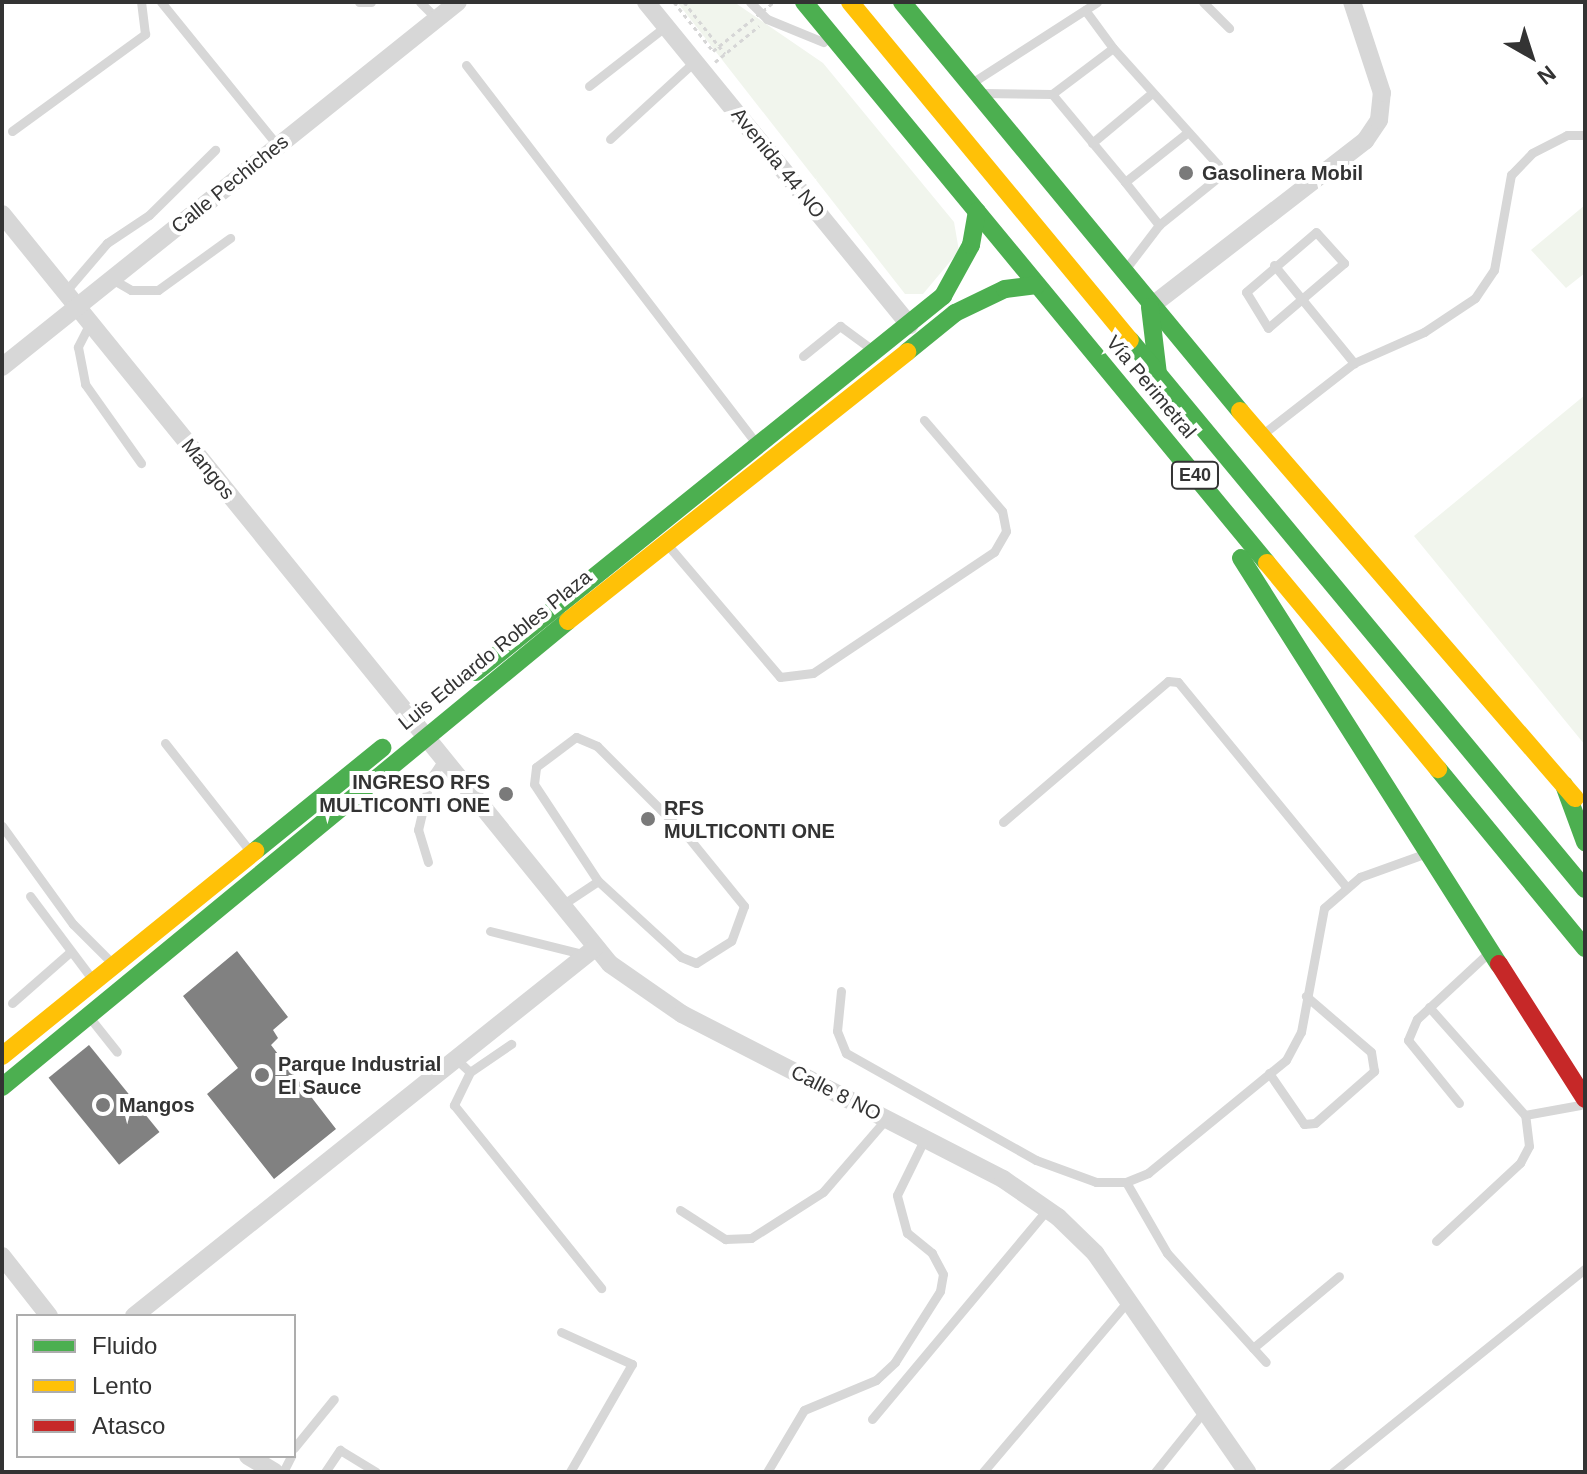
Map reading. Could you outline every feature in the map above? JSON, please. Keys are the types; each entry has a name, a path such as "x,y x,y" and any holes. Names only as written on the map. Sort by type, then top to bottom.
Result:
{"main road":[{"name":"Vía Perimetral","path":"804,2 1585,948"},
{"name":"Vía Perimetral","path":"850,2 1585,889"},
{"path":"902,2 1122,274 1585,809"},
{"name":"Luis Eduardo Robles Plaza","path":"660,536 758,445 909,325 961,270 977,212"},
{"name":"Luis Eduardo Robles Plaza","path":"3,1052 253,853 418,730 660,536 955,313 1005,289 1037,285"},
{"path":"1150,307 1158,374"},
{"path":"1170,445 1585,1101"},
{"name":"Luis Eduardo Robles Plaza","path":"2,1087 418,730"},
{"path":"1564,785 1585,842"},
{"path":"1502,792 1585,863"}],"street":[{"name":"Calle Pechiches","path":"2,367 458,2"},
{"name":"Avenida 44 NO","path":"646,2 909,325"},
{"path":"1150,307 1372,131 1382,93 1352,2"},
{"name":"Mangos","path":"2,214 418,730"},
{"name":"Calle 8 NO","path":"418,730 562,905 592,951 682,1014 925,1138 1047,1210 1095,1253 1247,1472"},
{"path":"137,1314 463,1066 592,951"},
{"path":"2,1256 47,1314"},
{"path":"251,1458 275,1472"}],"lane":[{"path":"12,131 145,34 141,2"},
{"path":"161,2 278,146"},
{"path":"359,2 371,2"},
{"path":"420,2 437,19"},
{"path":"750,2 767,19 844,50"},
{"path":"919,23 920,2"},
{"path":"974,89 1097,2"},
{"path":"1203,2 1229,28"},
{"path":"1085,10 1113,48 1220,172 1159,225 1122,274"},
{"path":"589,86 666,26"},
{"path":"974,89 1052,94 1113,48"},
{"path":"466,65 758,445"},
{"path":"610,139 699,67"},
{"path":"1092,143 1152,93"},
{"path":"1052,94 1159,225"},
{"path":"1125,182 1188,132"},
{"path":"1261,435 1354,363 1424,332 1475,298 1494,270 1511,175 1532,153 1567,135 1585,135"},
{"path":"65,292 107,243 149,215 215,150"},
{"path":"1324,234 1344,263 1274,326 1264,325 1244,297 1274,265 1307,236 1324,234"},
{"path":"112,279 131,290 158,290 230,238"},
{"path":"1274,265 1354,363"},
{"path":"90,323 78,347 85,384 141,463"},
{"path":"803,356 840,326 875,352"},
{"path":"660,536 780,677 813,673 994,552 1006,531 1002,511 924,420"},
{"path":"1003,822 1168,681 1178,682 1347,888"},
{"path":"576,737 597,746 688,837 744,906 743,925 696,963 598,881 534,784 536,767 576,737"},
{"path":"165,743 253,853"},
{"path":"428,862 418,830 430,779 443,760"},
{"path":"2,826 73,924 114,966"},
{"path":"841,991 837,1031 846,1053 1036,1160 1096,1182 1126,1182 1148,1173 1269,1073 1301,1032 1315,933 1324,908 1347,888 1426,853"},
{"path":"562,905 598,881"},
{"path":"30,896 69,953 94,982"},
{"path":"490,931 592,951"},
{"path":"1459,1103 1408,1040 1429,1007 1490,951"},
{"path":"12,1003 69,953"},
{"path":"1269,1073 1304,1124 1315,1123 1374,1071 1371,1052 1306,996"},
{"path":"1429,1007 1525,1115 1529,1146 1520,1163 1436,1241"},
{"path":"88,1015 117,1052"},
{"path":"511,1044 463,1066 454,1105 601,1288"},
{"path":"1525,1115 1585,1101"},
{"path":"680,1210 725,1239 751,1238 823,1192 886,1119"},
{"path":"767,1472 804,1410 876,1380 895,1362 940,1291 943,1274 932,1253 907,1233 897,1195 925,1138"},
{"path":"1126,1182 1167,1253 1266,1362"},
{"path":"872,1419 1047,1210"},
{"path":"1333,1472 1585,1269"},
{"path":"1253,1348 1339,1276"},
{"path":"983,1472 1128,1301"},
{"path":"561,1332 632,1364 570,1472"},
{"path":"296,1446 334,1399"},
{"path":"1155,1472 1204,1411"},
{"path":"325,1472 340,1450 376,1472"}],"path":[{"path":"674,2 713,51 774,2"},
{"path":"684,2 725,54"},
{"path":"699,67 725,54 767,19"}],"shaded area":[{"path":"677,2 734,2 823,63 954,222 959,251 923,294 905,294"},
{"path":"1585,205 1585,273 1566,288 1531,250"},
{"path":"1585,395 1585,745 1414,536"}],"building":[{"name":"Parque Industrial El Sauce","path":"237,951 288,1017 273,1030 278,1038 271,1045 336,1129 274,1179 207,1094 238,1068 183,996"},
{"name":"Mangos","path":"89,1045 159,1132 119,1165 49,1078"}],"traffic: fast":[{"path":"804,2 1267,563"},
{"path":"902,2 1240,411"},
{"path":"476,672 943,296 971,245 977,212"},
{"path":"907,352 955,313 1005,289 1037,285"},
{"path":"1150,307 1158,374"},
{"path":"1130,340 1585,889"},
{"path":"1241,558 1499,964"},
{"path":"2,1087 568,621"},
{"path":"255,851 382,748"},
{"path":"1438,769 1585,948"},
{"path":"1564,785 1585,842"}],"traffic: slow":[{"path":"850,2 1130,340"},
{"path":"568,621 907,352"},
{"path":"1240,411 1575,798"},
{"path":"1267,563 1438,769"},
{"path":"2,1056 255,851"}],"traffic: jam":[{"path":"1499,964 1585,1099"}],"place":[{"name":"Gasolinera Mobil","path":"1186,173"},
{"name":"INGRESO RFS MULTICONTI ONE","path":"506,794"},
{"name":"RFS MULTICONTI ONE","path":"648,819"},
{"name":"Parque Industrial El Sauce","path":"262,1075"},
{"name":"Mangos","path":"103,1105"}]}
